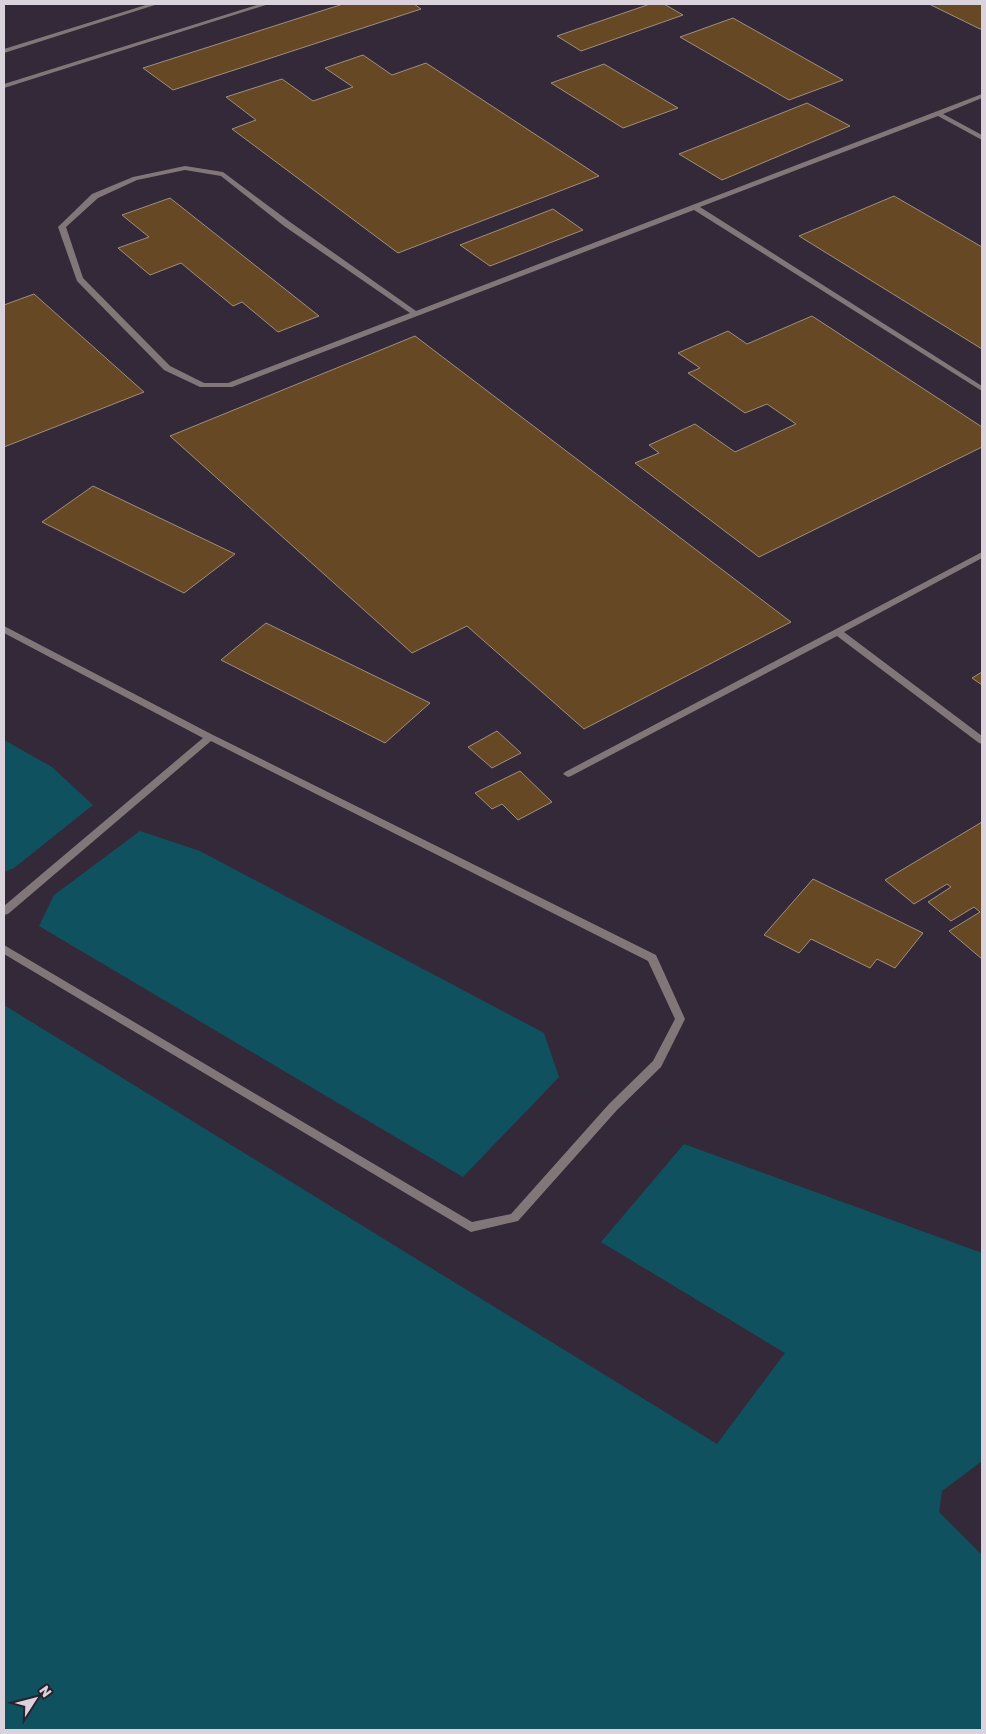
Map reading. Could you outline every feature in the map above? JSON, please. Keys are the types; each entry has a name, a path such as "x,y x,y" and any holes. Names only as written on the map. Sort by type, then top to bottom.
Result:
{"lane":[{"path":"4,51 155,4"},
{"path":"4,86 266,4"},
{"path":"416,314 288,224 223,174 185,168 135,178 96,196 62,227 80,279 167,368 203,385 229,385 696,208 982,96"},
{"path":"938,114 982,138"},
{"path":"696,208 982,389"},
{"path":"568,774 982,555"},
{"path":"4,629 210,737 652,958 680,1019 657,1064 613,1107 514,1218 471,1227 4,949"},
{"path":"838,632 982,741"},
{"path":"4,911 117,818 210,737"}],"water":[{"path":"4,740 52,767 93,805 140,831 200,851 544,1033 559,1077 684,1144 982,1253 982,1730 4,1730"}],"pier":[{"path":"93,805 140,831 54,895 39,926 463,1177 559,1077 684,1144 601,1242 785,1353 717,1444 4,1005 4,872 14,868"},
{"path":"982,1461 982,1555 939,1512 942,1491"}],"building":[{"path":"343,4 414,4 421,9 173,90 143,68"},
{"path":"650,4 664,4 683,15 581,51 557,36"},
{"path":"929,4 982,4 982,29 980,29"},
{"path":"733,18 843,80 789,100 680,37"},
{"path":"363,55 392,75 426,63 599,176 398,253 232,129 256,120 226,97 282,79 313,101 353,87 325,68"},
{"path":"604,64 678,108 623,128 551,83"},
{"path":"807,103 850,126 722,180 679,154"},
{"path":"894,196 982,247 982,349 799,236"},
{"path":"170,198 319,316 278,332 242,302 233,306 181,263 150,275 118,248 149,237 122,215"},
{"path":"553,209 583,230 490,266 460,245"},
{"path":"34,294 144,392 4,447 4,305"},
{"path":"812,316 982,427 982,447 759,557 635,463 659,453 649,445 695,424 735,452 796,424 767,404 745,413 688,373 700,368 678,353 728,331 747,344"},
{"path":"415,336 791,622 584,729 467,626 412,653 170,436"},
{"path":"93,486 235,554 184,593 42,522"},
{"path":"266,623 430,703 385,743 221,660"},
{"path":"982,672 982,685 972,678"},
{"path":"497,731 521,753 492,768 468,747"},
{"path":"520,771 552,802 518,820 502,804 492,809 475,793"},
{"path":"982,822 982,959 949,931 980,912 974,907 951,921 928,902 951,887 947,884 914,904 885,880"},
{"path":"813,879 923,933 895,968 877,959 870,968 811,939 799,953 764,935"}]}
